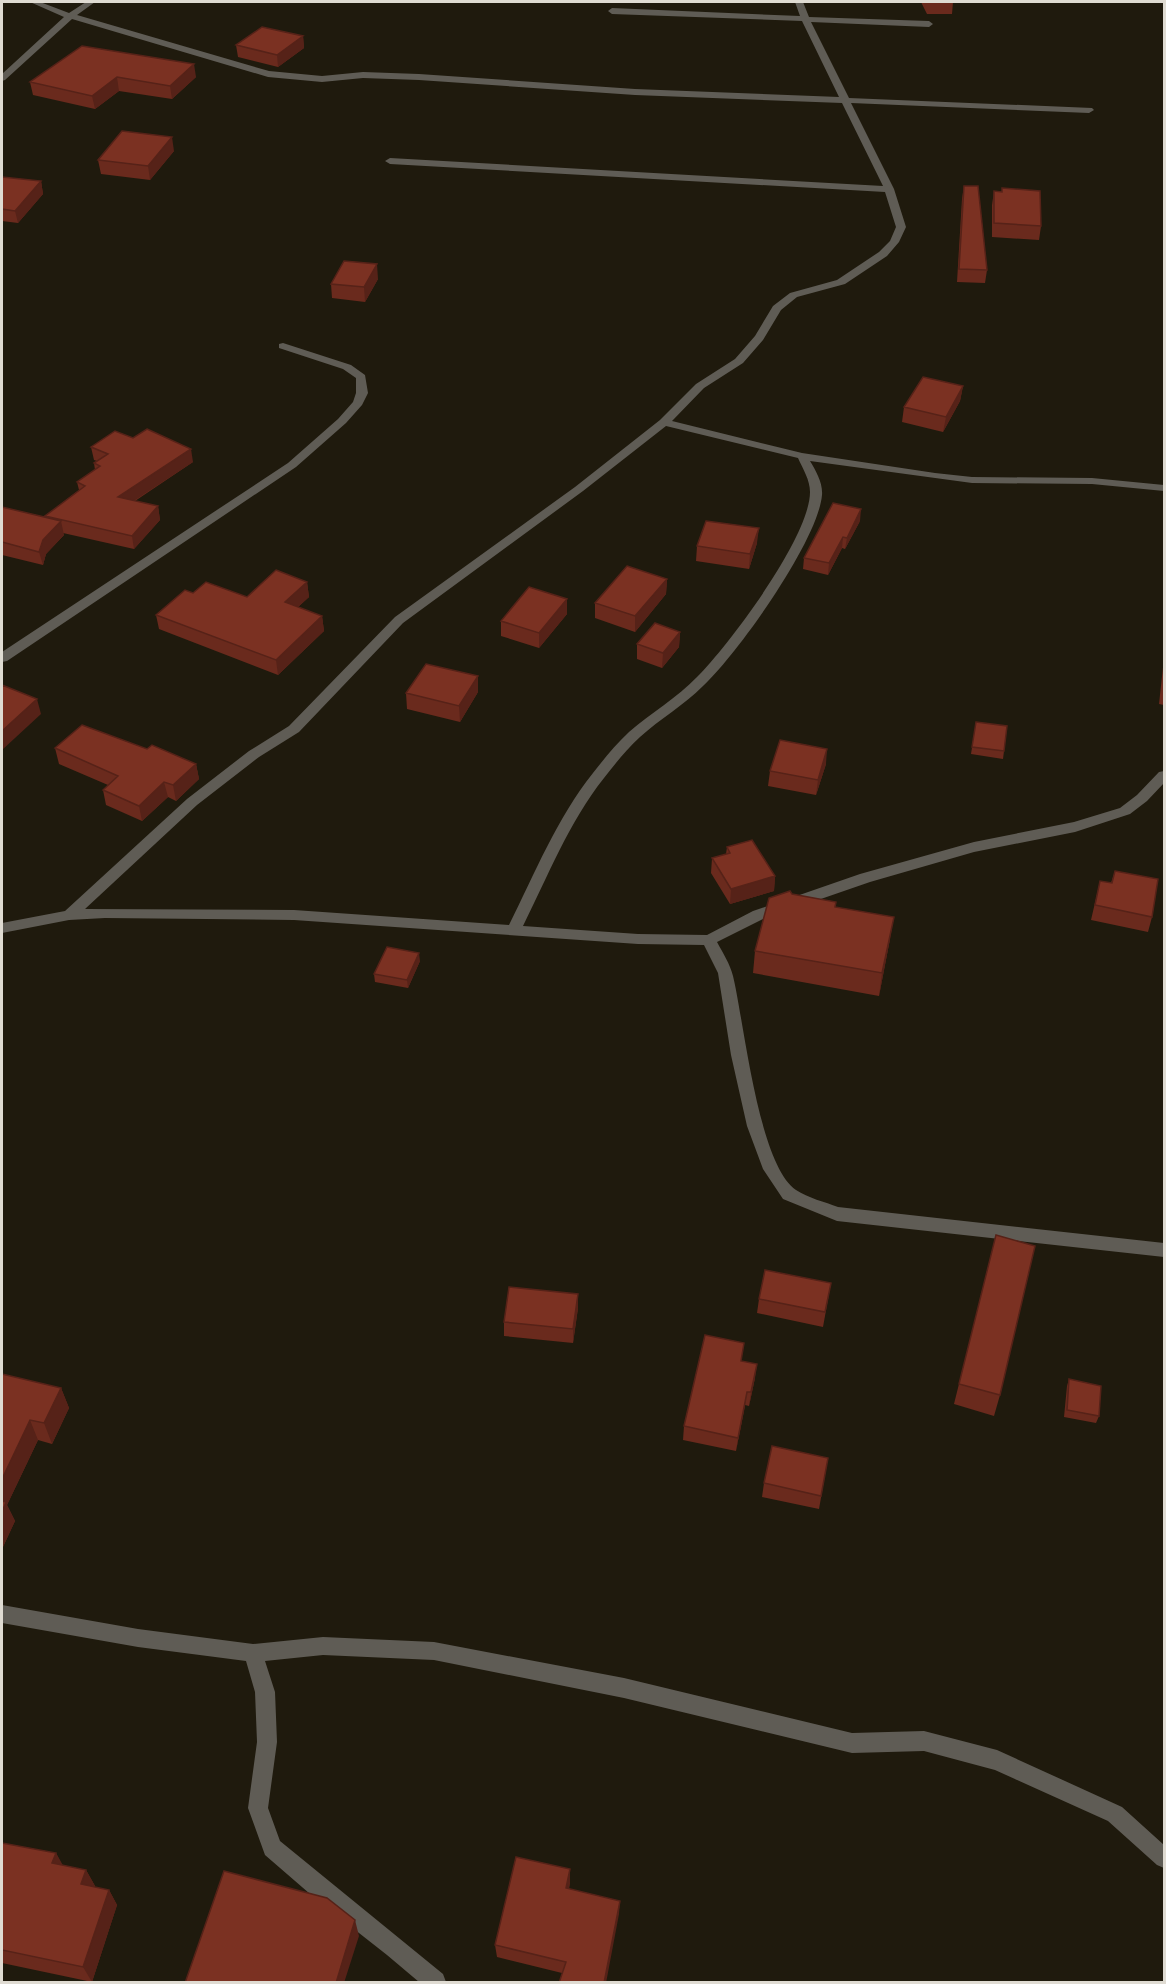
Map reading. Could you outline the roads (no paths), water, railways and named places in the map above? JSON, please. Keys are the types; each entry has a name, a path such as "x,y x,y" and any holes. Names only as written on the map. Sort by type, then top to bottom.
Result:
{"street":[{"path":"34,2 70,16 268,74 322,79 363,75 419,77 635,92 1089,110"},
{"path":"2,78 70,16 90,2"},
{"path":"69,915 192,802 254,754 294,729 399,620 579,489 664,422 700,386 748,354 777,308 794,295 841,282 883,254 894,242 901,227 889,189 799,2"},
{"path":"612,11 929,24"},
{"path":"390,161 889,189"},
{"path":"2,658 292,465 358,404 362,393 361,377 347,367 283,346"},
{"path":"664,422 802,456 972,480 1092,481 1164,488"},
{"path":"514,930 582,798 616,753 700,682 732,648 783,569 810,519 816,496 814,477 802,456"},
{"path":"2,927 69,915 105,913 294,915 638,939 709,940 758,915 865,878 974,846 1075,828 1125,811 1142,798 1164,775"},
{"path":"709,940 725,973 739,1055 755,1126 771,1169 789,1194 837,1214 1164,1250"},
{"path":"2,1614 138,1638 252,1653 323,1646 434,1651 624,1688 852,1743 924,1742 998,1760 1115,1814 1164,1858"},
{"path":"252,1653 265,1692 267,1742 258,1808 272,1848 324,1893 395,1947 435,1983"}]}
